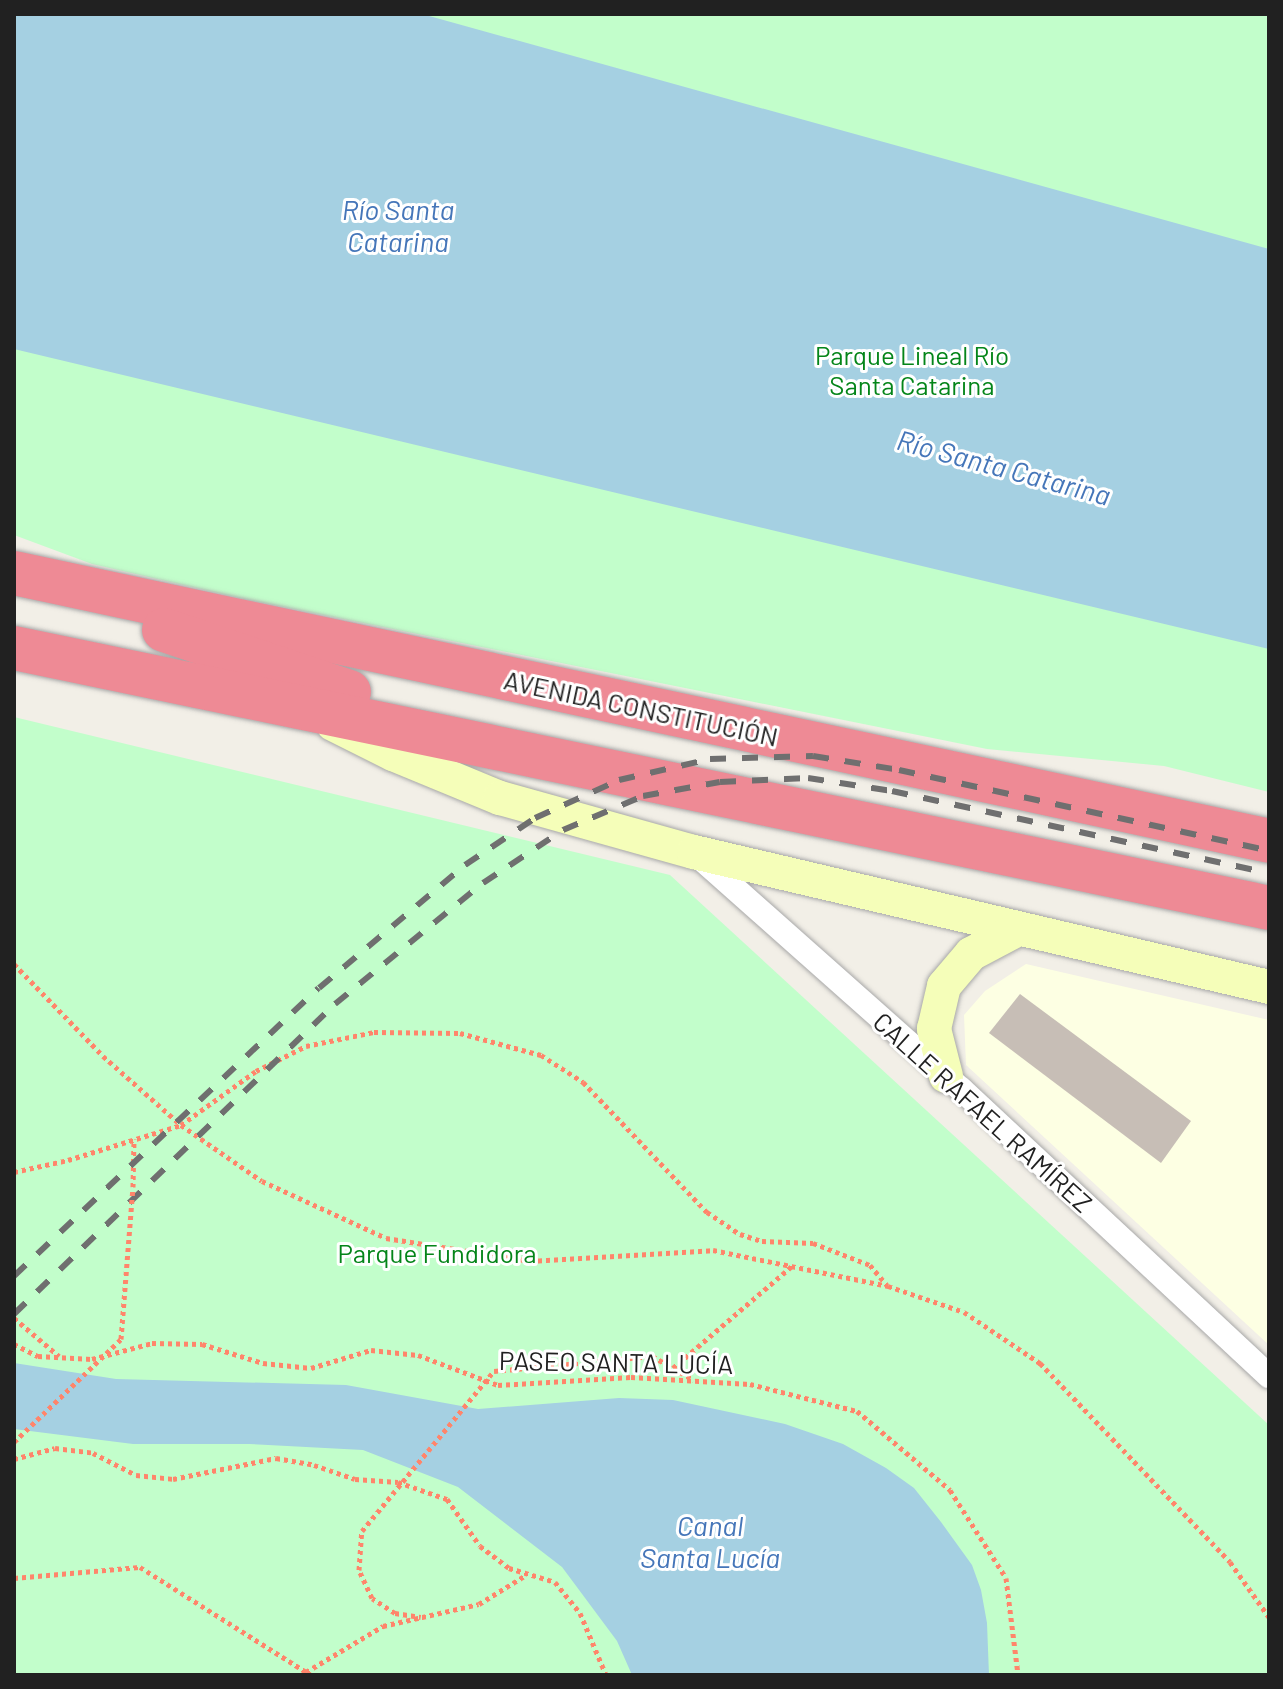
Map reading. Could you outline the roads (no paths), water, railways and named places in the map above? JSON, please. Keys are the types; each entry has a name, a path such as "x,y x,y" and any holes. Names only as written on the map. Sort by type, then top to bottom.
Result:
{"highway":[{"name":"AVENIDA CONSTITUCIÓN","path":"14,573 1269,841"},
{"path":"14,580 537,755"},
{"path":"14,648 1269,908"}],"street":[{"path":"293,705 393,754 500,798 694,852 1269,987"},
{"name":"CALLE RAFAEL RAMÍREZ","path":"694,852 946,1076 1269,1376"},
{"path":"946,1076 934,1029 944,986 971,954 1018,929"}],"water":[{"name":"Río Santa Catarina","path":"14,14 422,14 1269,249 1269,649 14,349"},
{"name":"Canal Santa Lucía","path":"14,1363 116,1379 346,1385 478,1409 619,1398 673,1400 785,1424 843,1444 914,1488 972,1565 981,1590 987,1623 989,1675 632,1675 617,1641 562,1567 458,1487 363,1450 249,1444 133,1444 14,1429"}],"railway":[{"path":"14,1276 319,988 465,865 535,818 619,780 710,759 813,756 899,770 1269,851"},
{"path":"14,1314 335,1004 483,883 563,830 643,796 720,782 808,778 892,791 1269,873"}],"park label":[{"name":"Parque Lineal Río Santa Catarina","path":"912,370"},
{"name":"Parque Fundidora","path":"437,1253"}]}
